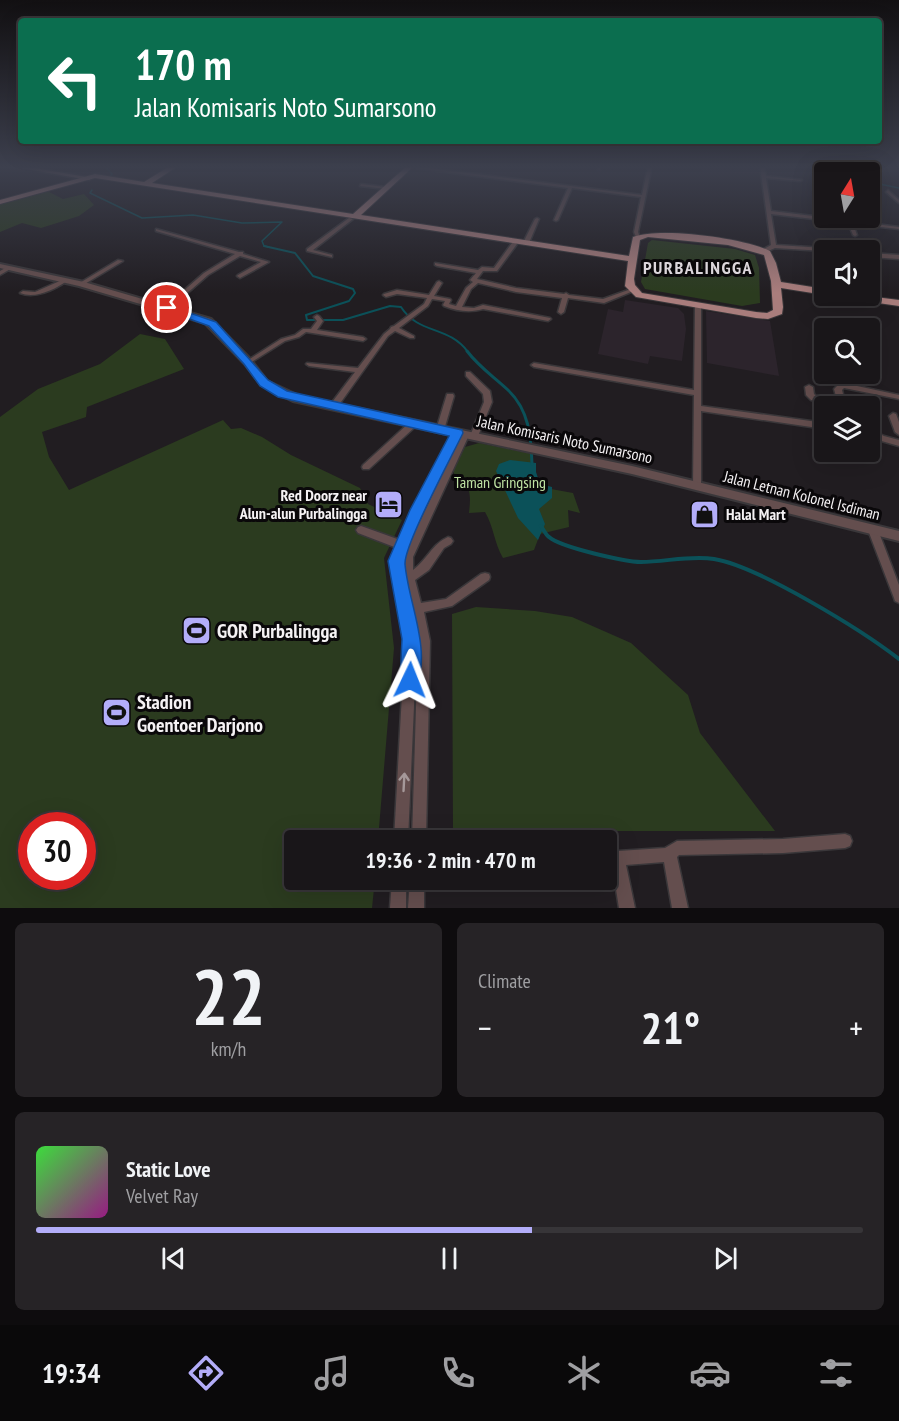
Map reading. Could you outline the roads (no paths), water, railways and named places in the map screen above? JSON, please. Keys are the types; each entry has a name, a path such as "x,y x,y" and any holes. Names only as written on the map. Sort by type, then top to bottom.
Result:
{"main road":[{"path":"296,208 632,261"},
{"path":"353,217 363,208"},
{"path":"353,217 632,261"},
{"path":"656,235 747,246 764,251 771,259 779,307 774,314 756,315 650,298 633,290 629,279 638,237 656,235"},
{"path":"775,284 814,290"},
{"path":"880,300 899,303"}],"street":[{"path":"556,220 561,208"},
{"path":"638,237 636,231 641,208"},
{"path":"768,208 774,246"},
{"path":"769,212 814,216"},
{"path":"330,256 309,250 353,217"},
{"path":"526,243 537,219"},
{"path":"880,225 899,228"},
{"path":"853,228 855,235"},
{"path":"158,230 266,262 240,276"},
{"path":"476,282 473,280 483,268 495,270 514,244"},
{"path":"764,251 774,246 814,249"},
{"path":"167,308 206,274 241,253"},
{"path":"880,256 899,257"},
{"path":"81,284 120,261"},
{"path":"437,264 480,272"},
{"path":"0,273 5,267"},
{"name":"Jalan Komisaris Noto Sumarsono","path":"5,267 81,284 167,308 213,324 272,389 296,399 539,449 697,486"},
{"path":"23,293 36,294 64,281"},
{"path":"476,282 516,290 606,301 633,290"},
{"path":"459,307 469,288 476,282"},
{"path":"333,407 358,370 393,328 421,309 432,297 439,283"},
{"path":"386,295 397,292 432,297 448,300 447,305 474,310 483,307 548,319"},
{"path":"561,312 566,295"},
{"path":"697,486 698,306"},
{"path":"313,331 320,321 317,317"},
{"path":"393,328 412,336"},
{"path":"248,362 283,340 297,336 305,330 363,339"},
{"path":"309,364 358,370"},
{"path":"534,365 698,393"},
{"path":"401,830 411,639 396,561 401,545 423,511 436,484 488,402 487,393 468,374"},
{"path":"839,396 838,389 843,385 899,396"},
{"path":"809,387 814,398"},
{"path":"440,430 450,396"},
{"path":"698,408 814,424"},
{"path":"893,416 899,432"},
{"path":"366,467 413,424"},
{"path":"880,438 899,443"},
{"name":"Jalan Letnan Kolonel Isdiman","path":"697,486 899,536"},
{"path":"419,830 425,663 419,608 410,578 408,557 423,511"},
{"path":"361,530 401,545"},
{"path":"873,530 899,598"},
{"path":"410,578 425,567 441,545 448,541"},
{"path":"419,608 448,603 485,577"},
{"path":"627,908 618,858 666,855 677,848 783,846 845,841"},
{"path":"666,855 671,864 680,908"},
{"path":"398,908 399,890"},
{"path":"416,908 417,890"}],"water":[{"path":"510,460 536,463 540,484 552,487 552,498 539,509 545,524 538,540 518,518 496,471 499,464"}],"waterway":[{"path":"122,208 142,218 193,215 242,223 282,222 262,241 264,246"},
{"path":"264,246 269,247"},
{"path":"264,246 295,253 313,276 353,289 355,293 349,301 306,315 307,320 343,320 390,306 401,307 416,322 452,338 468,352"},
{"path":"467,351 481,367 508,390 520,406 528,424 532,464"},
{"path":"541,526 555,541 621,560 641,562 705,558 733,564 810,601 899,659"}],"place":[{"name":"Red Doorz near Alun-alun Purbalingga","path":"388,504"},
{"name":"Halal Mart","path":"705,514"},
{"name":"GOR Purbalingga","path":"196,631"},
{"name":"Stadion Goentoer Darjono","path":"116,713"}],"district":[{"name":"PURBALINGGA","path":"698,267"}],"park label":[{"name":"Taman Gringsing","path":"500,482"}]}
